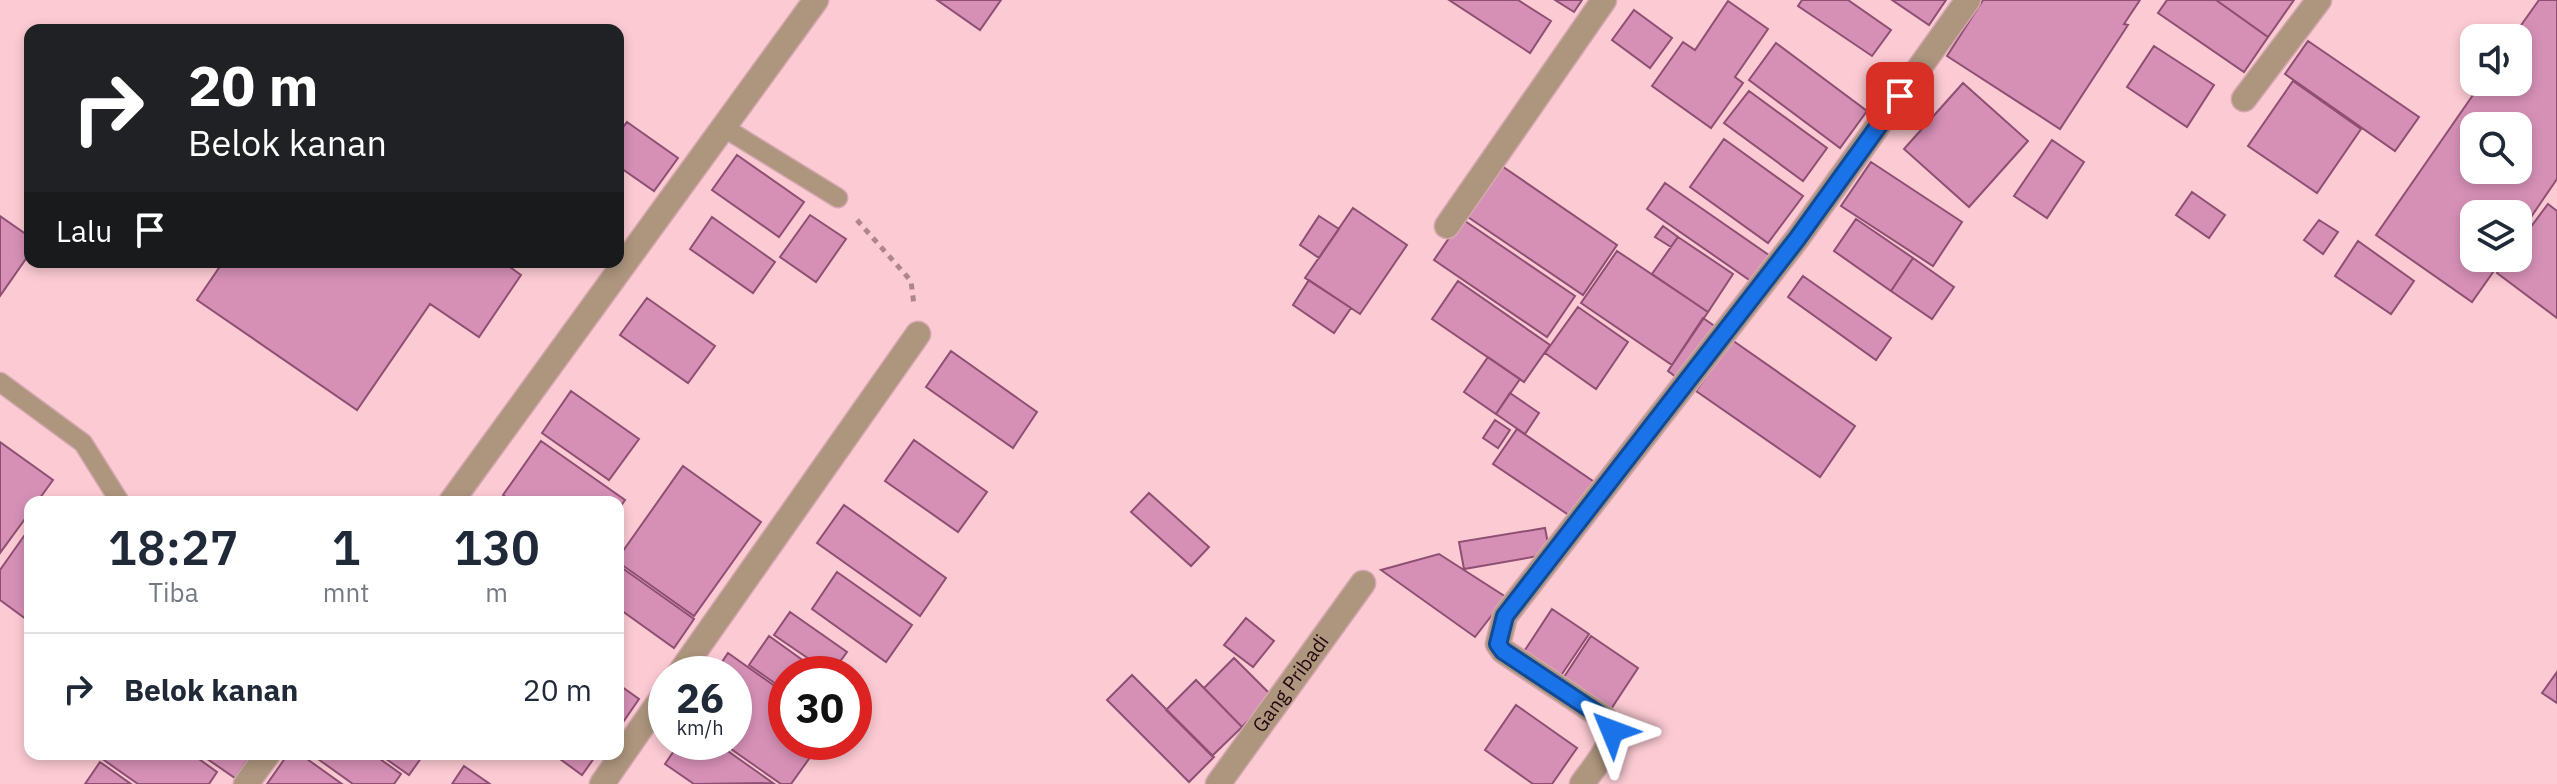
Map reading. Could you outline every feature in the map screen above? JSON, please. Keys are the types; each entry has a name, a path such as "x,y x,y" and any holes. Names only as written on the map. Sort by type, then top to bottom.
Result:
{"street":[{"path":"624,263 816,0"},
{"path":"1447,226 1604,0"},
{"path":"1582,784 1610,744 1610,725 1503,651 1498,644 1505,616 1797,239 1968,0"},
{"path":"2244,99 2319,0"},
{"path":"455,496 621,268"},
{"path":"692,656 918,334"},
{"name":"Gang Pribadi","path":"1218,784 1363,583"},
{"path":"624,752 648,718"},
{"path":"246,784 264,760"},
{"path":"602,784 619,760"}],"lane":[{"path":"723,127 838,198"},
{"path":"0,382 83,443 116,496"}],"path":[{"path":"838,198 911,281 918,334"}],"building":[{"path":"937,0 1001,0 980,30"},
{"path":"1449,0 1518,0 1551,21 1530,53"},
{"path":"1555,0 1582,0 1574,12"},
{"path":"1802,0 1848,0 1891,30 1872,56 1798,6"},
{"path":"1892,0 1946,0 1929,25"},
{"path":"1983,0 2140,0 2124,24 2128,25 2060,129 1947,56"},
{"path":"2167,0 2216,0 2268,37 2244,72 2158,13"},
{"path":"2216,0 2294,0 2268,37"},
{"path":"2539,0 2557,0 2557,179 2532,216 2532,200 2460,200 2460,272 2493,272 2472,302 2376,235 2460,114 2460,184 2532,184 2532,112 2461,112 2472,96 2532,96 2532,24 2522,24"},
{"path":"1728,1 1768,29 1735,77 1743,83 1711,128 1652,86 1683,42 1695,50"},
{"path":"1634,10 1672,38 1650,68 1612,40"},
{"path":"2308,41 2419,117 2395,151 2285,74"},
{"path":"1776,43 1867,111 1840,148 1749,80"},
{"path":"2154,46 2214,85 2187,127 2127,87"},
{"path":"2293,81 2361,129 2317,193 2248,146"},
{"path":"1963,83 2028,141 1969,207 1904,149"},
{"path":"1749,91 1827,148 1803,181 1724,123"},
{"path":"627,122 678,158 654,191 624,170 624,126"},
{"path":"1724,139 1803,196 1768,243 1690,187"},
{"path":"2052,140 2084,162 2047,218 2014,196"},
{"path":"737,155 804,202 779,237 712,190"},
{"path":"1496,162 1617,245 1583,295 1462,213"},
{"path":"1871,162 1962,222 1933,266 1841,206"},
{"path":"1665,183 1776,260 1758,286 1647,209"},
{"path":"2192,192 2225,215 2209,238 2176,215"},
{"path":"2548,204 2557,211 2557,318 2497,273 2532,272 2532,225"},
{"path":"1353,208 1407,245 1360,314 1305,278"},
{"path":"810,215 846,239 816,282 780,257"},
{"path":"0,216 24,233 24,262 0,296"},
{"path":"1319,216 1339,229 1319,258 1300,245"},
{"path":"712,217 775,262 753,293 690,249"},
{"path":"1462,219 1575,296 1547,337 1434,260"},
{"path":"1856,219 1913,258 1891,291 1834,251"},
{"path":"2319,220 2338,232 2323,254 2304,240"},
{"path":"1663,226 1678,237 1671,247 1655,237"},
{"path":"1678,237 1733,274 1708,312 1652,274"},
{"path":"2358,241 2414,281 2391,314 2335,276"},
{"path":"1617,251 1708,312 1672,365 1581,303"},
{"path":"1913,258 1954,287 1932,319 1891,291"},
{"path":"219,268 511,268 521,275 479,337 430,304 357,410 197,300"},
{"path":"1803,276 1891,338 1876,360 1788,297"},
{"path":"1309,280 1351,308 1334,333 1293,305"},
{"path":"1458,281 1550,345 1524,382 1432,319"},
{"path":"647,298 715,346 688,383 620,335"},
{"path":"1578,307 1628,342 1596,389 1545,353"},
{"path":"1703,318 1716,327 1680,380 1668,371"},
{"path":"1732,340 1855,426 1820,477 1696,391"},
{"path":"951,351 1037,412 1013,448 926,387"},
{"path":"1488,357 1520,379 1496,414 1464,392"},
{"path":"571,391 639,439 609,480 542,433"},
{"path":"1510,393 1539,413 1525,434 1496,414"},
{"path":"1495,420 1510,430 1498,448 1483,438"},
{"path":"1517,429 1603,488 1576,520 1493,464"},
{"path":"914,440 987,492 958,532 885,481"},
{"path":"541,441 619,496 504,496"},
{"path":"0,442 53,480 41,496 24,496 24,520 0,553"},
{"path":"683,466 761,522 694,616 624,566 624,550"},
{"path":"1149,493 1209,547 1191,566 1131,512"},
{"path":"844,505 946,578 920,616 817,543"},
{"path":"1545,528 1550,554 1464,569 1459,542"},
{"path":"24,536 24,618 0,600 0,570"},
{"path":"1439,554 1506,597 1475,637 1381,570"},
{"path":"624,569 694,619 674,648 624,612"},
{"path":"837,572 912,625 886,662 812,609"},
{"path":"1552,609 1589,634 1558,680 1521,656"},
{"path":"790,612 847,652 844,656 805,656 774,635"},
{"path":"1246,618 1274,641 1253,667 1224,645"},
{"path":"769,636 797,656 768,656 768,678 752,667 752,661"},
{"path":"1591,636 1638,668 1611,709 1564,677"},
{"path":"1234,658 1272,696 1242,727 1204,688"},
{"path":"752,670 768,681 768,760 808,760 791,784 781,784 747,760 752,760"},
{"path":"2557,672 2557,703 2542,693"},
{"path":"1132,675 1214,757 1189,782 1107,700"},
{"path":"1196,680 1242,727 1212,756 1166,710"},
{"path":"624,688 639,699 624,721"},
{"path":"1516,705 1577,748 1552,784 1533,784 1485,750"},
{"path":"104,760 200,760 217,772 209,784 138,784"},
{"path":"209,760 248,760 235,778"},
{"path":"284,760 308,760 342,784 267,784"},
{"path":"319,760 381,760 401,774 394,784 353,784"},
{"path":"388,760 420,760 409,775"},
{"path":"561,760 593,760 582,775"},
{"path":"668,760 740,760 773,783 694,784 665,764"},
{"path":"100,762 131,784 85,784"},
{"path":"464,766 490,784 452,784"}],"route":[{"path":"1612,731 1604,718 1503,651 1498,644 1505,616 1797,239 1900,96"}]}
